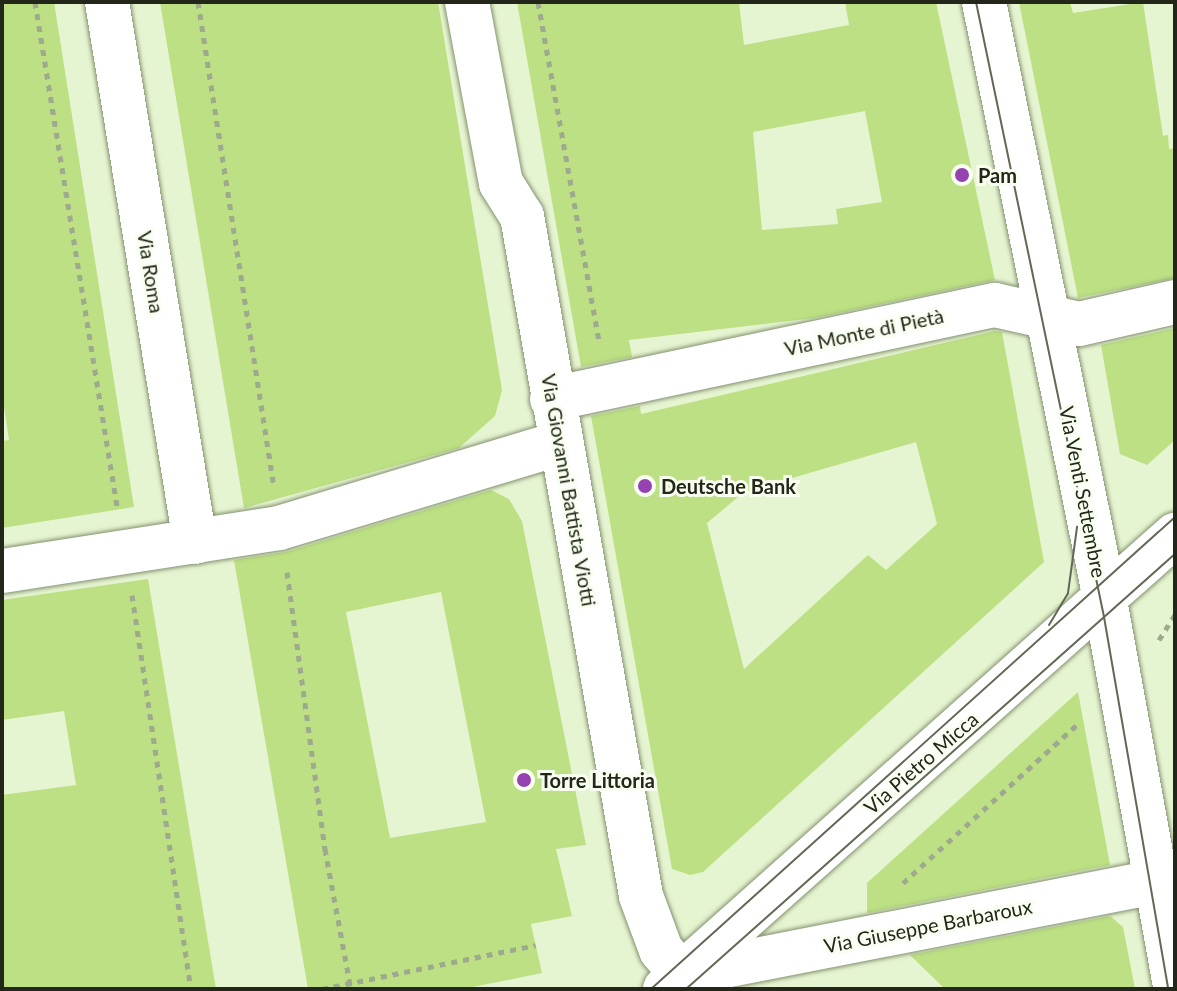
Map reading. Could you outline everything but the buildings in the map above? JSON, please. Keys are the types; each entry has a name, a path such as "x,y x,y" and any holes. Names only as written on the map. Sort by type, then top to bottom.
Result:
{"street":[{"name":"Via Roma","path":"107,2 195,542"},
{"name":"Via Giovanni Battista Viotti","path":"467,2 501,183 522,216 641,896 673,982"},
{"name":"Via Venti Settembre","path":"984,2 1104,600 1165,879 1175,984"},
{"name":"Via Monte di Pietà","path":"552,399 995,305 1079,324 1175,302"},
{"path":"2,571 279,528 561,443"},
{"name":"Via Pietro Micca","path":"673,982 1175,535"},
{"name":"Via Giuseppe Barbaroux","path":"673,982 1165,879"}],"path":[{"path":"35,2 117,509"},
{"path":"198,2 274,493"},
{"path":"538,2 601,354"},
{"path":"286,566 325,849 350,984"},
{"path":"130,582 191,989"},
{"path":"1150,654 1175,614"},
{"path":"890,894 1083,720"},
{"path":"322,989 536,945"}],"tram line":[{"path":"976,2 1104,617 1168,989"},
{"path":"651,989 1175,517"},
{"path":"1049,625 1068,593 1077,527"},
{"path":"686,989 1175,554"}],"place":[{"name":"Pam","path":"962,175"},
{"name":"Deutsche Bank","path":"645,486"},
{"name":"Torre Littoria","path":"524,780"}]}
